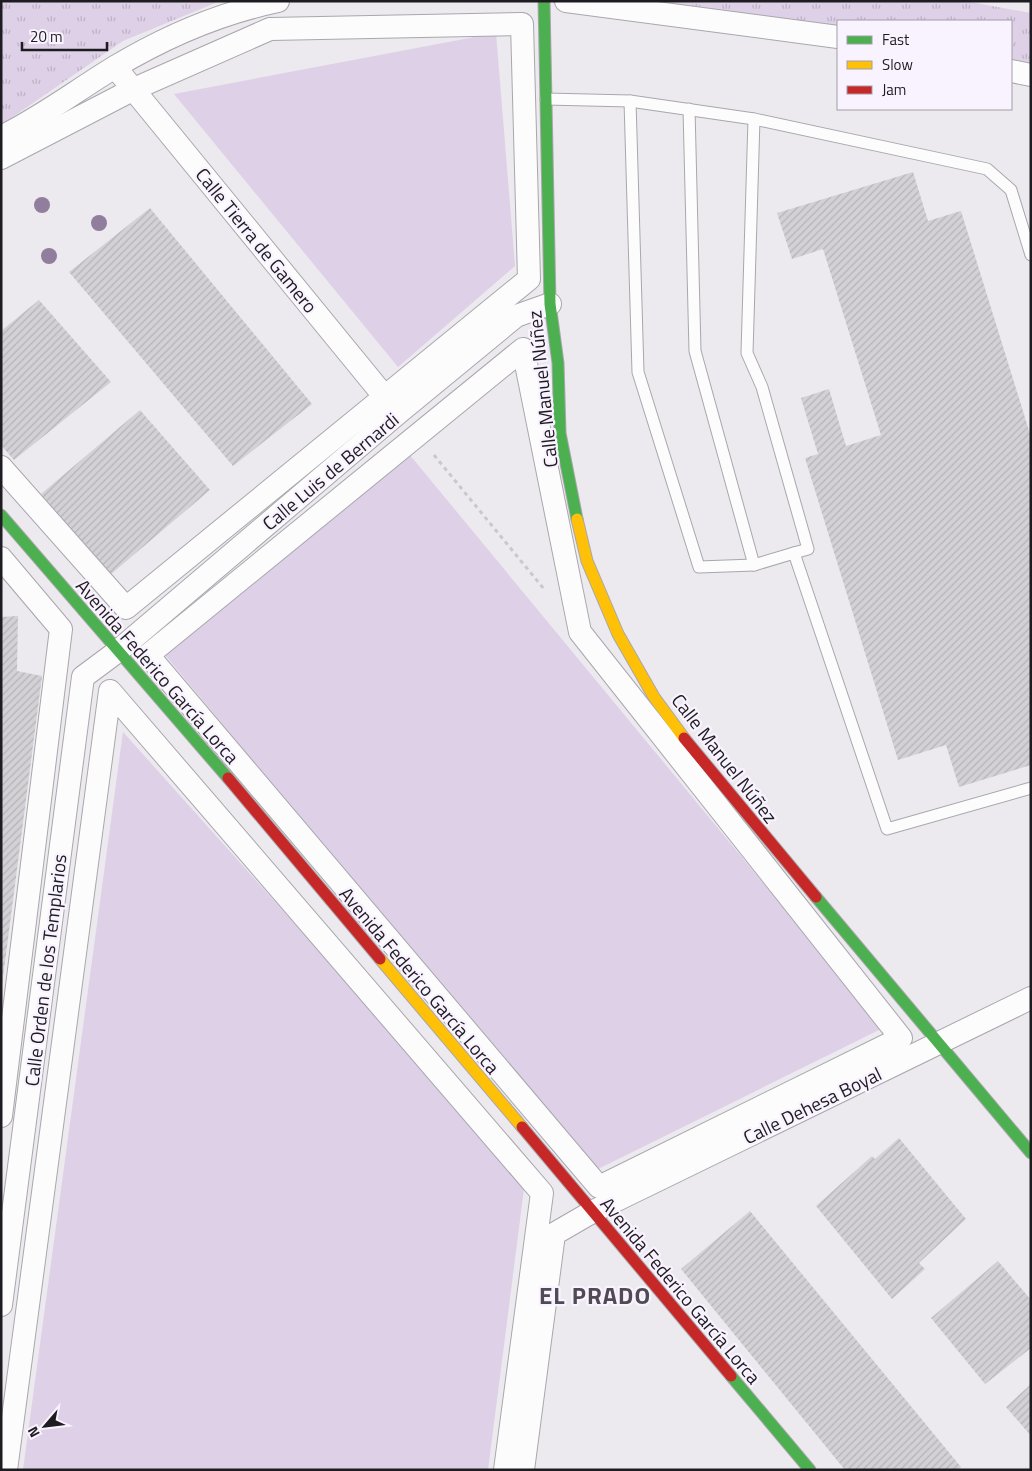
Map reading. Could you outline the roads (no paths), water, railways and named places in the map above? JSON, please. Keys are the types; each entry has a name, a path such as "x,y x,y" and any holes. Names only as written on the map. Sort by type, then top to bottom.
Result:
{"street":[{"path":"1,136 24,125 115,67 159,42 209,22 278,1"},
{"name":"Calle Manuel Núñez","path":"544,1 550,304 558,363 560,433 587,561 618,634 654,696 695,753 1031,1153"},
{"path":"566,1 837,37"},
{"path":"1,158 134,90 270,29 522,24 529,279 126,608 1,467"},
{"name":"Calle Tierra de Gamero","path":"115,67 417,435"},
{"path":"1012,71 1031,75"},
{"name":"Calle Luis de Bernardi","path":"118,651 398,413 516,316 550,304"},
{"path":"523,349 580,632 901,1038 599,1187 148,655 417,435 523,349"},
{"name":"Avenida Federico García Lorca","path":"1,515 161,700 810,1470"},
{"path":"1,558 61,629 1,1116"},
{"name":"Calle Orden de los Templarios","path":"1,1306 83,677 118,651"},
{"path":"6,1470 110,691 542,1192 504,1470"},
{"name":"Calle Dehesa Boyal","path":"523,1470 554,1234 592,1212 1031,998"}],"lane":[{"path":"546,99 630,101 754,119 987,169 1011,190 1031,256"},
{"path":"630,101 638,372 699,567 754,565 808,548 762,387 747,352 754,119"},
{"path":"689,109 695,351 754,565"},
{"path":"794,553 887,828 1031,788"}],"district":[{"name":"EL PRADO","path":"595,1295"}]}
